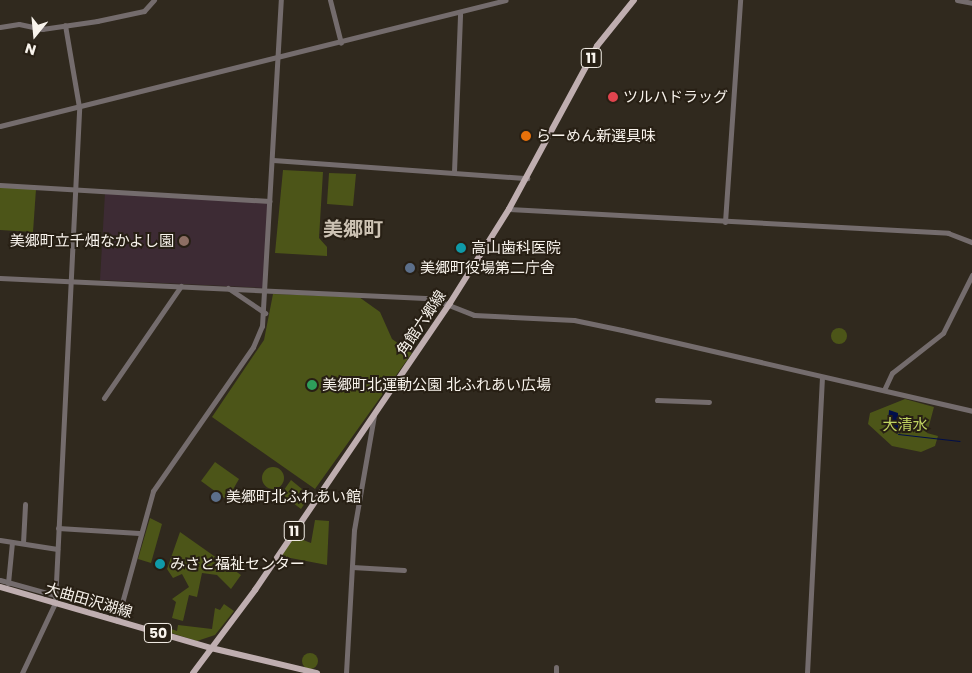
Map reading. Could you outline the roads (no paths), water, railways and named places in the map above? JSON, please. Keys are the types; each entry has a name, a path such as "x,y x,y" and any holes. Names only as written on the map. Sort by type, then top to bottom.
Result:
{"main road":[{"name":"角館六郷線","path":"192,673 450,303 527,178 597,46 634,0"},
{"name":"大曲田沢湖線","path":"0,587 55,599 117,621 211,648 317,673"}],"street":[{"path":"0,27 65,25 133,15 144,11 154,0"},
{"path":"117,621 139,533 153,491 253,346 265,313 282,0"},
{"path":"330,0 342,43"},
{"path":"0,126 460,14 506,0"},
{"path":"725,222 740,0"},
{"path":"957,0 972,3"},
{"path":"454,172 460,14"},
{"path":"22,673 55,599 79,106 65,25"},
{"path":"273,160 527,178"},
{"path":"0,185 270,200"},
{"path":"509,209 948,233 972,242"},
{"path":"884,390 892,373 943,333 972,275"},
{"path":"0,278 266,290 450,303 474,315 584,322 972,411"},
{"path":"104,398 182,286"},
{"path":"228,288 265,313"},
{"path":"807,673 822,377"},
{"path":"657,400 709,402"},
{"path":"346,673 352,567 374,412"},
{"path":"23,544 25,504"},
{"path":"58,528 139,533"},
{"path":"0,540 57,549"},
{"path":"8,583 12,542"},
{"path":"352,567 404,570"},
{"path":"0,580 55,599"}],"waterway":[{"path":"898,434 960,441"}],"place":[{"name":"ツルハドラッグ","path":"613,97"},
{"name":"らーめん新選具味","path":"526,136"},
{"name":"美郷町立千畑なかよし園","path":"184,241"},
{"name":"高山歯科医院","path":"461,248"},
{"name":"美郷町役場第二庁舎","path":"410,268"},
{"name":"美郷町北運動公園 北ふれあい広場","path":"312,385"},
{"name":"美郷町北ふれあい館","path":"216,497"},
{"name":"みさと福祉センター","path":"160,564"}],"district":[{"name":"美郷町","path":"353,229"}],"park label":[{"name":"大清水","path":"905,425"}]}
